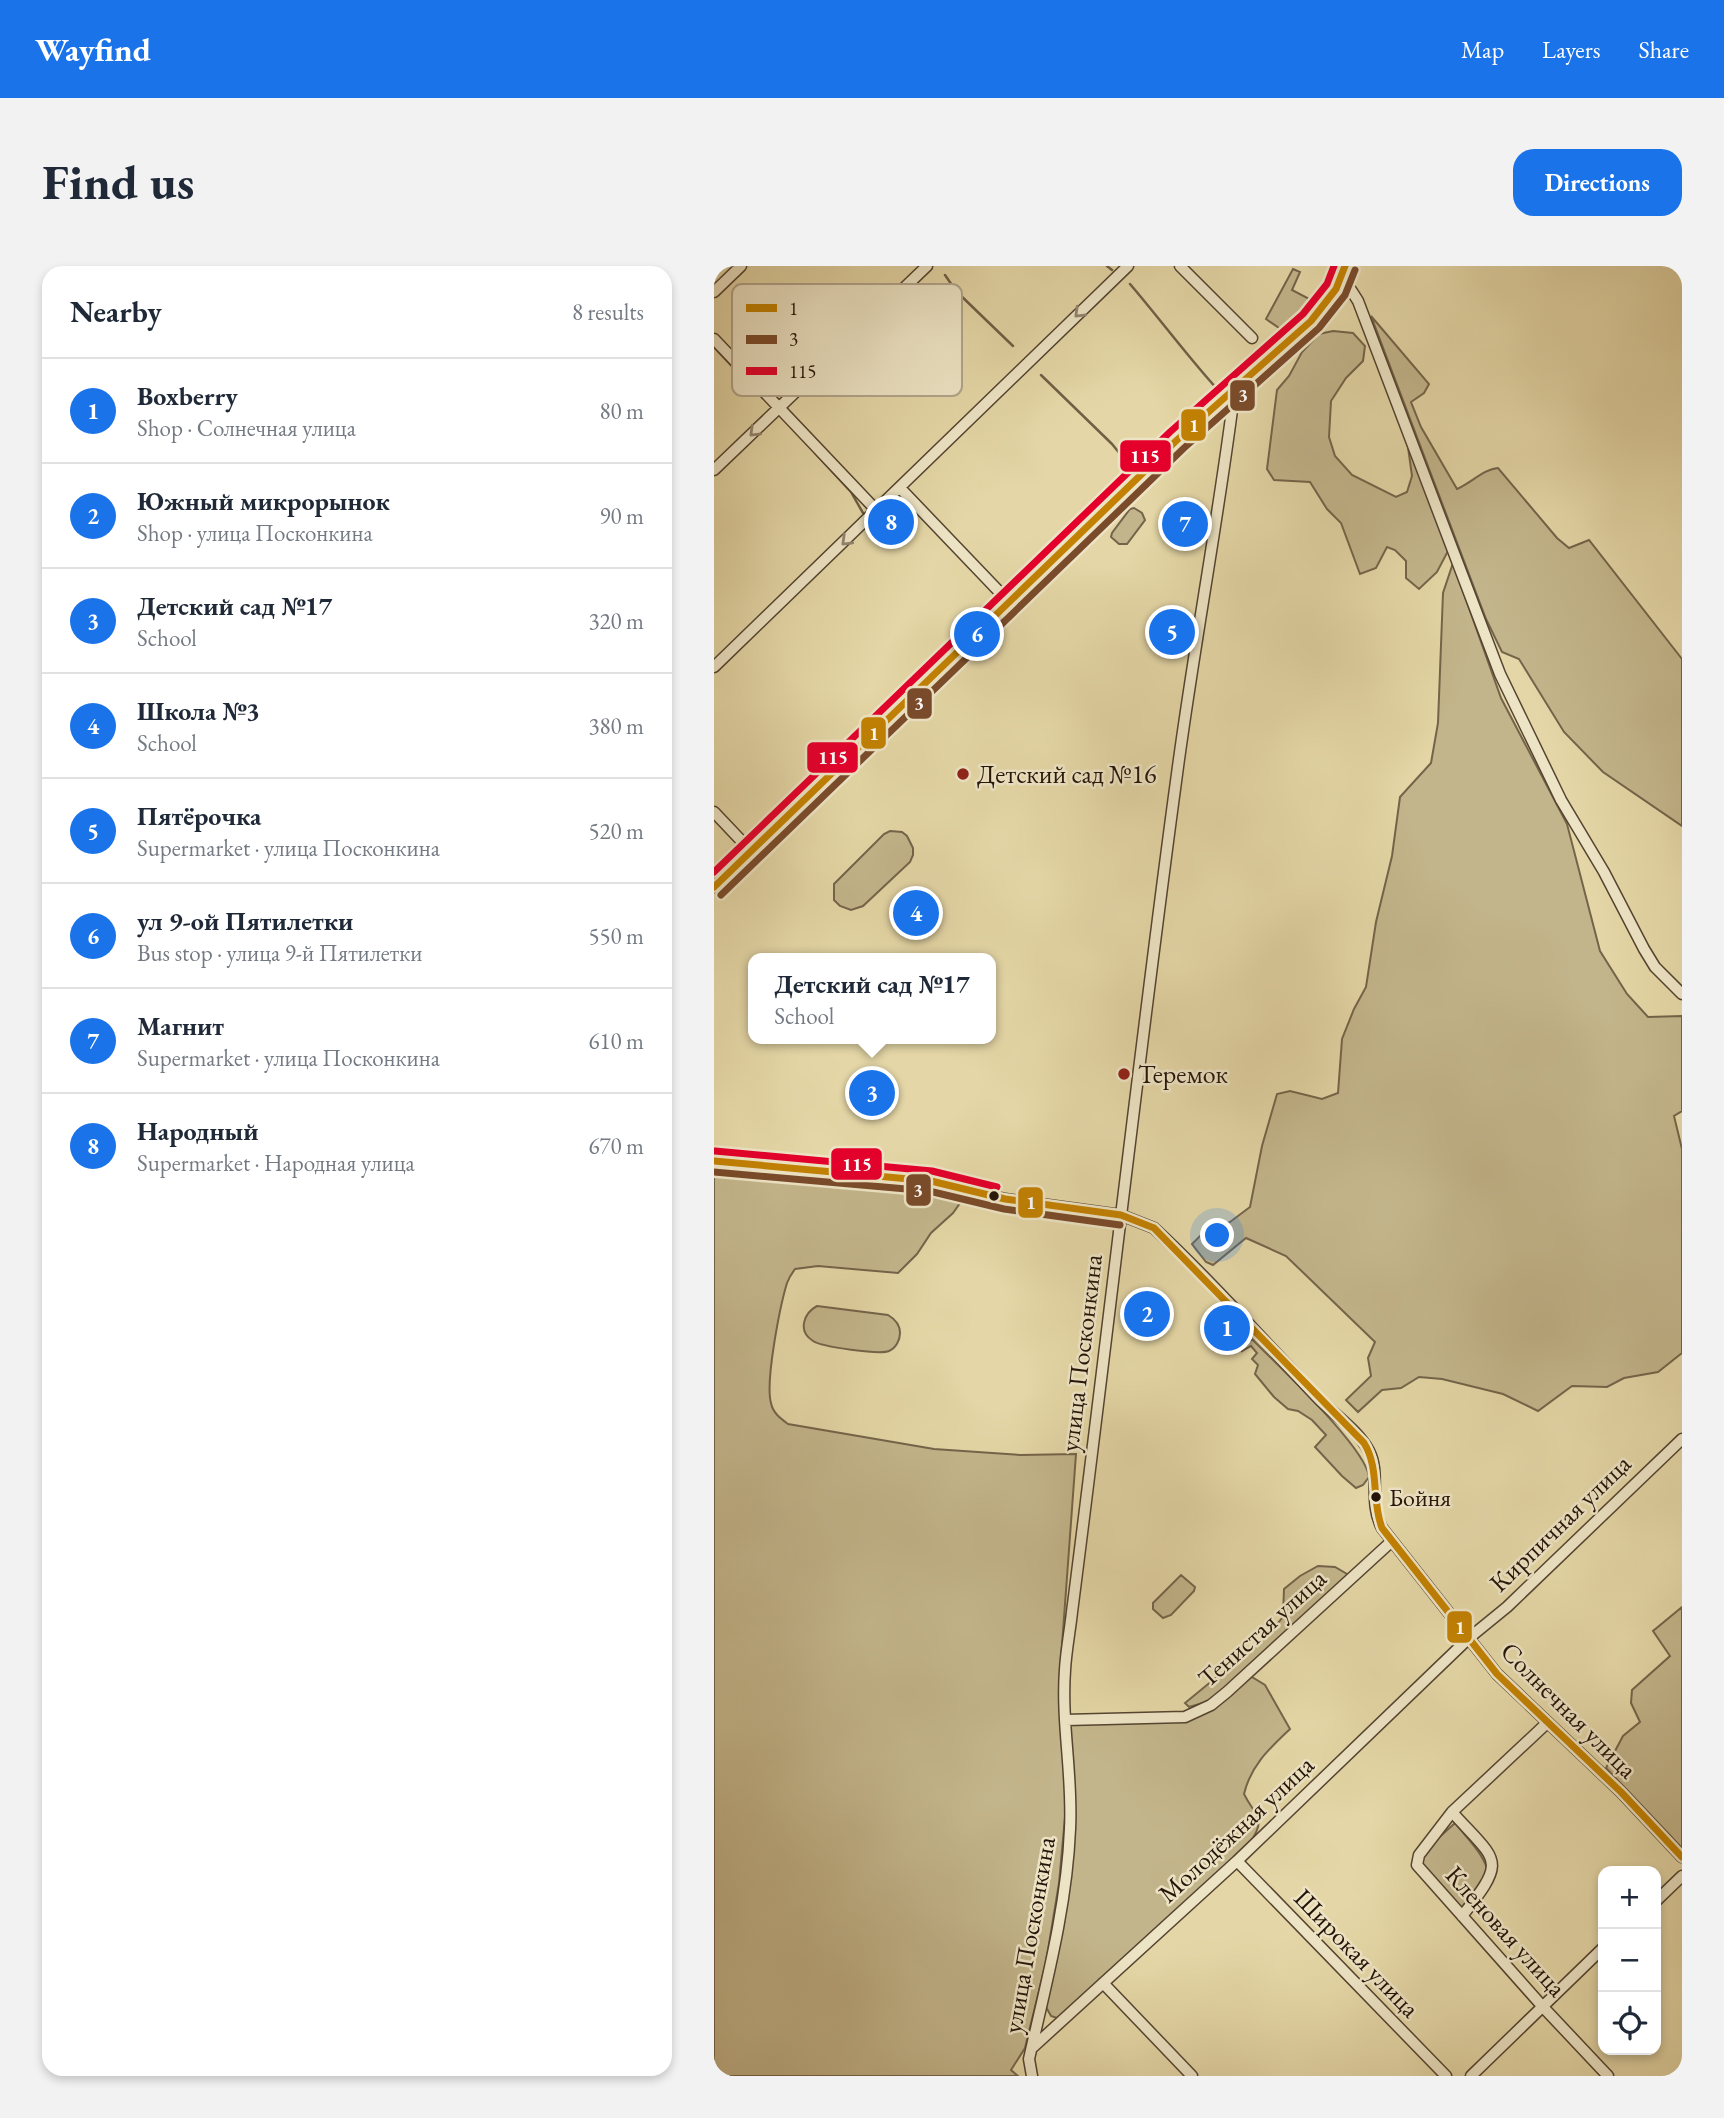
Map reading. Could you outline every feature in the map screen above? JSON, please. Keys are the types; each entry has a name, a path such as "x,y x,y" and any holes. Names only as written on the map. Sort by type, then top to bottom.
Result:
{"street":[{"path":"714,292 741,266"},
{"path":"908,284 927,266"},
{"path":"714,667 1128,266"},
{"path":"1180,266 1252,338"},
{"path":"714,887 1177,440 1319,312 1339,283 1345,266"},
{"path":"1339,283 1351,290 1358,301 1500,674 1561,800 1604,872 1644,949 1655,967 1682,994"},
{"path":"714,339 732,358"},
{"name":"улица Посконкина","path":"1032,2076 1032,2048 1068,1856 1071,1810 1065,1720 1065,1671 1178,767 1238,385"},
{"path":"768,396 877,511"},
{"path":"714,470 791,396"},
{"path":"900,488 1009,602"},
{"path":"714,812 751,851"},
{"name":"Солнечная улица","path":"714,1161 931,1181 1005,1199 1121,1215 1154,1228 1361,1439 1374,1466 1373,1498 1377,1520 1497,1674 1621,1792 1682,1857"},
{"name":"Кирпичная улица","path":"1469,1639 1507,1607 1682,1439"},
{"name":"Тенистая улица","path":"1065,1720 1185,1717 1200,1712 1227,1692 1391,1541"},
{"name":"Молодёжная улица","path":"1032,2048 1237,1861 1469,1639"},
{"name":"Кленовая улица","path":"1547,1723 1452,1812 1419,1855 1418,1865 1543,2007 1608,2076"},
{"path":"1452,1812 1492,1857 1493,1872 1486,1886 1462,1916"},
{"name":"Широкая улица","path":"1237,1861 1446,2076"},
{"path":"1661,1896 1682,1876"},
{"path":"1471,2076 1598,1953"},
{"path":"1103,1983 1192,2076"}],"shaded area":[{"path":"1293,269 1300,272 1292,290 1317,303 1289,335 1266,319"},
{"path":"1371,316 1429,384 1424,393 1411,402 1421,427 1457,489 1498,468 1557,538 1569,548 1589,540 1682,659 1682,826 1603,772 1564,732 1519,659 1502,652 1486,619"},
{"path":"1333,331 1353,333 1365,346 1363,361 1346,378 1331,401 1329,437 1335,456 1352,475 1396,497 1407,492 1412,476 1407,440 1448,551 1437,572 1419,589 1406,578 1406,561 1395,550 1387,547 1376,568 1360,574 1341,523 1327,509 1310,482 1274,480 1267,469 1277,390 1289,376 1302,352 1319,334"},
{"path":"1134,508 1142,513 1145,520 1127,544 1119,544 1111,537 1112,533 1130,509"},
{"path":"1453,563 1501,698 1567,824 1600,951 1627,994 1648,1017 1682,1016 1682,1111 1674,1116 1682,1149 1682,1353 1658,1372 1624,1378 1607,1387 1572,1386 1538,1411 1503,1394 1442,1379 1419,1377 1401,1388 1382,1390 1358,1412 1346,1400 1371,1376 1368,1358 1375,1342 1286,1256 1246,1238 1213,1265 1206,1262 1192,1244 1202,1234 1230,1222 1250,1207 1262,1146 1277,1094 1290,1091 1322,1099 1338,1093 1342,1039 1366,987 1376,922 1392,856 1400,797 1431,763 1438,723 1443,593"},
{"path":"890,831 902,832 907,836 913,848 910,862 863,906 851,910 840,906 834,900 834,884"},
{"path":"714,1172 926,1190 948,1196 960,1203 898,1273 818,1266 795,1269 787,1283 781,1308 770,1379 772,1407 785,1422 934,1449 1021,1455 1076,1454 1059,1686 1066,1806 1059,1883 1046,1962 1025,2048 1011,2070 1018,2076 714,2076"},
{"path":"817,1306 888,1315 899,1327 898,1341 889,1351 875,1352 839,1348 813,1341 805,1332 804,1322"},
{"path":"1252,1339 1319,1406 1353,1446 1369,1477 1363,1485 1356,1488 1315,1447 1326,1435 1312,1420 1298,1411 1288,1409 1255,1374 1258,1365 1252,1359 1257,1353 1251,1346 1242,1351 1242,1347"},
{"path":"1318,1566 1335,1567 1347,1574 1346,1579 1210,1701 1189,1707 1185,1703 1269,1634 1283,1617 1284,1589"},
{"path":"1181,1575 1195,1587 1194,1591 1171,1615 1163,1618 1153,1609 1153,1603"},
{"path":"1682,1607 1682,1848 1606,1768 1623,1736 1640,1722 1631,1703 1632,1690 1670,1656 1653,1631"},
{"path":"1247,1674 1265,1685 1290,1729 1262,1758 1247,1784 1244,1794 1259,1822 1250,1843 1060,2019 1051,2016 1046,2007 1068,1891 1070,1720 1185,1717"},
{"path":"1455,1823 1481,1855 1487,1869 1483,1883 1463,1907 1457,1906 1421,1864 1424,1851"}],"waterway":[{"path":"1107,266 1112,270"},
{"path":"945,275 951,284"},
{"path":"1130,284 1218,390"},
{"path":"962,297 1013,346"},
{"path":"714,347 732,366"},
{"path":"1041,375 1112,444 1134,471"},
{"path":"815,453 851,492 863,513"}],"transit line":[{"name":"115","path":"714,872 1170,432 1303,314 1327,284 1334,266"},
{"name":"1","path":"714,887 1177,440 1311,321 1336,289 1345,266"},
{"name":"3","path":"721,895 1184,448 1319,328 1345,295 1355,270"},
{"name":"115","path":"715,1151 932,1171 997,1187"},
{"name":"1","path":"714,1161 931,1181 1005,1199 1121,1215 1154,1228 1364,1443 1372,1463 1382,1528 1497,1674 1621,1792 1682,1857"},
{"name":"3","path":"714,1172 929,1191 1004,1209 1120,1225"}],"place":[{"name":"Народный","path":"891,522"},
{"name":"Магнит","path":"1185,524"},
{"name":"Пятёрочка","path":"1172,632"},
{"name":"ул 9-ой Пятилетки","path":"977,634"},
{"name":"Детский сад №16","path":"963,774"},
{"name":"Школа №3","path":"916,913"},
{"name":"Теремок","path":"1124,1074"},
{"name":"Детский сад №17","path":"872,1093"},
{"name":"Южный микрорынок","path":"1147,1314"},
{"name":"Boxberry","path":"1227,1328"},
{"name":"Бойня","path":"1376,1497"}]}
